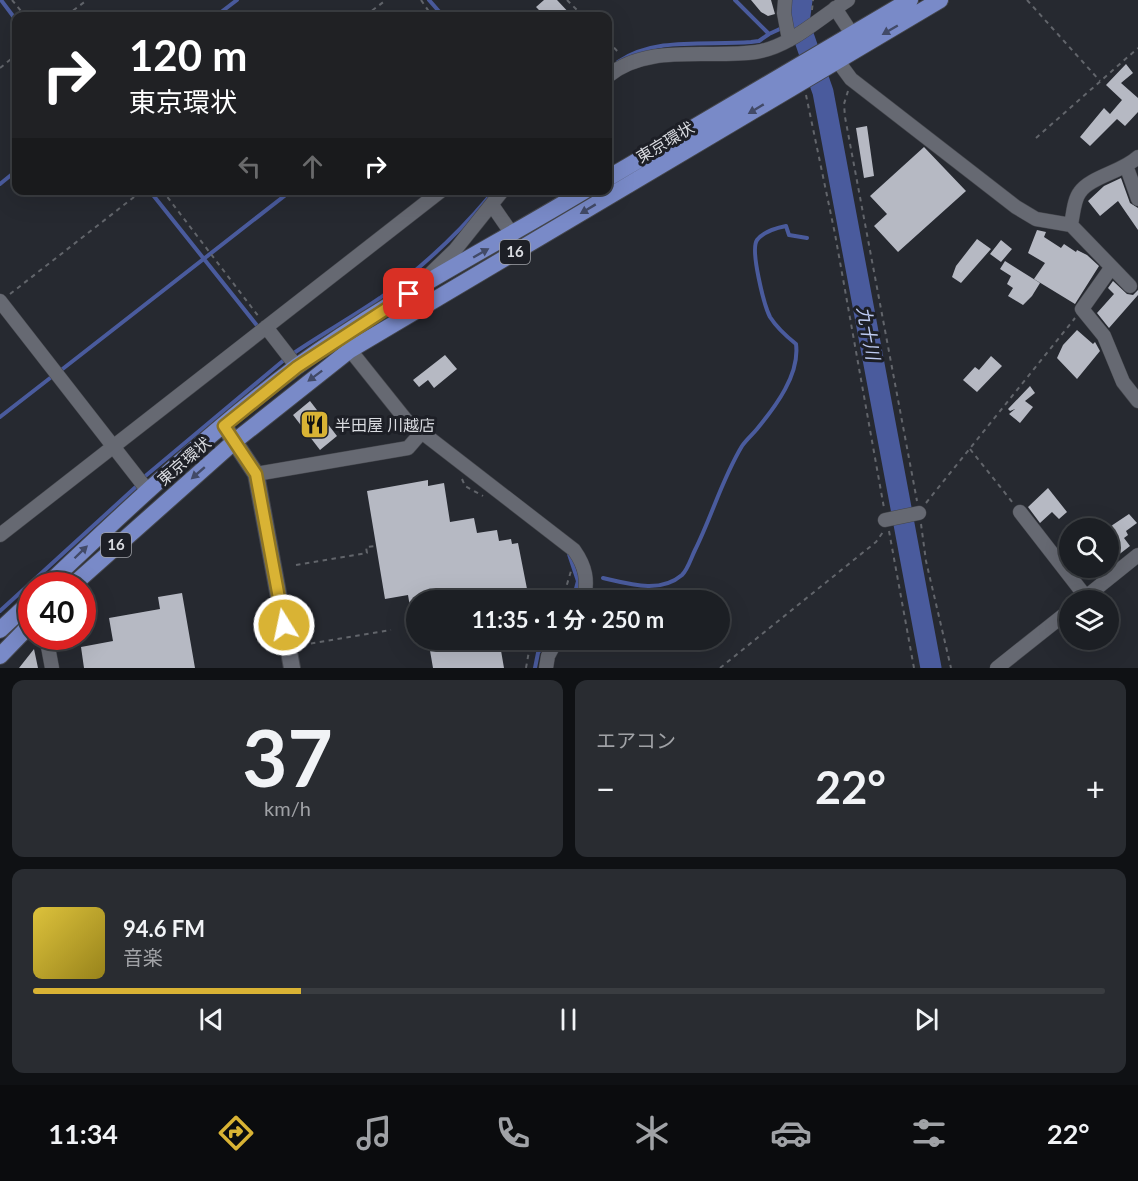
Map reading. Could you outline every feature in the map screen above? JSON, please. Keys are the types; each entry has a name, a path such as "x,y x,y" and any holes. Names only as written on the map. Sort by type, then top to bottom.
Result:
{"highway":[{"name":"東京環状","path":"612,191 803,75 852,34 910,0"},
{"name":"東京環状","path":"612,176 803,75 837,60 940,0"},
{"name":"東京環状","path":"61,572 148,491 297,367 409,294 578,195"},
{"name":"東京環状","path":"87,572 310,379 350,350 605,195"},
{"path":"0,630 18,613"},
{"path":"0,656 18,637"}],"street":[{"path":"785,0 787,42 803,75"},
{"path":"612,73 628,62 690,53 756,52 787,42 848,0"},
{"path":"835,8 852,34"},
{"path":"837,60 851,79 1016,207 1036,219 1071,225 1130,286"},
{"path":"1071,225 1080,192 1100,177 1127,168 1138,157"},
{"path":"1127,168 1138,199"},
{"path":"0,535 436,195"},
{"path":"409,294 455,250 499,195"},
{"path":"492,205 512,234"},
{"path":"1111,268 1082,309 1104,336 1123,382 1138,401"},
{"path":"0,301 148,491"},
{"path":"266,327 297,367"},
{"path":"350,350 418,437 574,550 584,564 586,590"},
{"path":"224,426 256,474 292,668"},
{"path":"256,474 408,447 418,437"},
{"path":"1020,512 1078,590"},
{"path":"885,520 919,513"},
{"path":"1094,590 1138,555"},
{"path":"997,668 1059,619"},
{"path":"49,650 52,668"},
{"path":"546,668 551,650"}],"path":[{"path":"12,0 22,12"},
{"path":"71,12 87,0"},
{"path":"370,12 386,0"},
{"path":"567,0 579,12"},
{"path":"1027,0 1100,81"},
{"path":"612,45 628,62"},
{"path":"1036,138 1138,48"},
{"path":"0,68 12,58"},
{"path":"803,75 835,234 885,520 894,549 914,668"},
{"path":"851,79 844,104 845,117 926,561 951,668"},
{"path":"0,301 137,195"},
{"path":"166,195 266,327"},
{"path":"919,513 1082,309"},
{"path":"970,449 1020,512"},
{"path":"460,475 465,486 490,500"},
{"path":"720,668 876,542 883,535 885,520"},
{"path":"296,565 367,553 366,547 376,546"},
{"path":"565,590 571,569"},
{"path":"288,648 391,630"},
{"path":"526,668 530,650"}],"building":[{"path":"544,0 557,0 568,12 541,12 536,7"},
{"path":"751,0 771,0 775,14 768,16 761,12"},
{"path":"1126,64 1133,73 1121,83 1138,98 1138,112 1125,126 1117,119 1090,146 1080,137 1104,108 1110,114 1122,100 1106,85"},
{"path":"867,126 874,176 864,178 856,128"},
{"path":"924,147 966,191 898,252 874,226 887,214 870,196"},
{"path":"1121,178 1130,203 1138,208 1138,230 1118,201 1100,216 1088,201 1104,186"},
{"path":"1037,230 1046,232 1044,237 1061,248 1064,244 1076,252 1077,250 1087,255 1099,266 1075,304 1034,279 1045,263 1028,253"},
{"path":"977,239 991,249 961,283 952,277 956,266"},
{"path":"1001,240 1012,249 1001,262 990,254"},
{"path":"1005,261 1040,283 1023,305 1008,296 1013,288 1007,284 1011,276 1000,269"},
{"path":"1113,281 1127,294 1133,295 1138,290 1138,295 1109,328 1097,313 1114,294 1108,288"},
{"path":"1077,330 1093,344 1095,342 1100,351 1077,379 1057,358 1063,345"},
{"path":"445,355 457,369 434,388 428,380 419,387 413,380"},
{"path":"991,356 1002,366 977,392 963,380 975,367 979,370"},
{"path":"1030,386 1035,393 1025,401 1033,407 1020,423 1009,414 1015,409 1010,411 1008,409"},
{"path":"310,401 337,436 320,450 293,415"},
{"path":"428,480 428,486 444,483 450,522 474,518 477,533 497,530 499,541 511,539 512,544 518,543 527,590 406,590 406,595 385,599 367,491"},
{"path":"1048,488 1067,512 1059,519 1052,512 1040,523 1028,507"},
{"path":"1129,514 1137,523 1126,531 1128,535 1124,538 1130,546 1119,554 1119,521"},
{"path":"182,593 195,668 84,668 81,650 96,650 96,644 113,641 109,618 160,609 158,597"},
{"path":"33,650 34,650 38,668 19,668"},
{"path":"430,650 501,650 504,668 433,668"}],"waterway":[{"path":"1,0 12,15"},
{"path":"221,12 237,0"},
{"path":"429,0 440,12"},
{"path":"735,0 769,34 782,28"},
{"name":"九十川","path":"802,0 799,23 823,92 931,668"},
{"path":"790,26 799,23"},
{"path":"618,62 649,48 665,45 751,42 759,41 769,34"},
{"path":"0,184 12,174"},
{"path":"153,195 259,328"},
{"path":"60,371 286,195"},
{"path":"291,355 380,298 409,275 450,239 488,198"},
{"path":"603,578 634,585 654,586 673,581 686,570 735,459 779,400 794,367 796,344 770,317 764,301 756,266 757,240 767,232 786,226 789,235 807,238"},
{"path":"143,478 284,360"},
{"path":"0,417 54,375"},
{"path":"0,611 139,484"},
{"path":"569,554 578,581 576,590"},
{"path":"535,668 540,650"}],"place":[{"name":"半田屋 川越店","path":"314,425"}],"route":[{"path":"284,625 256,474 224,426 297,367 409,294"}]}
